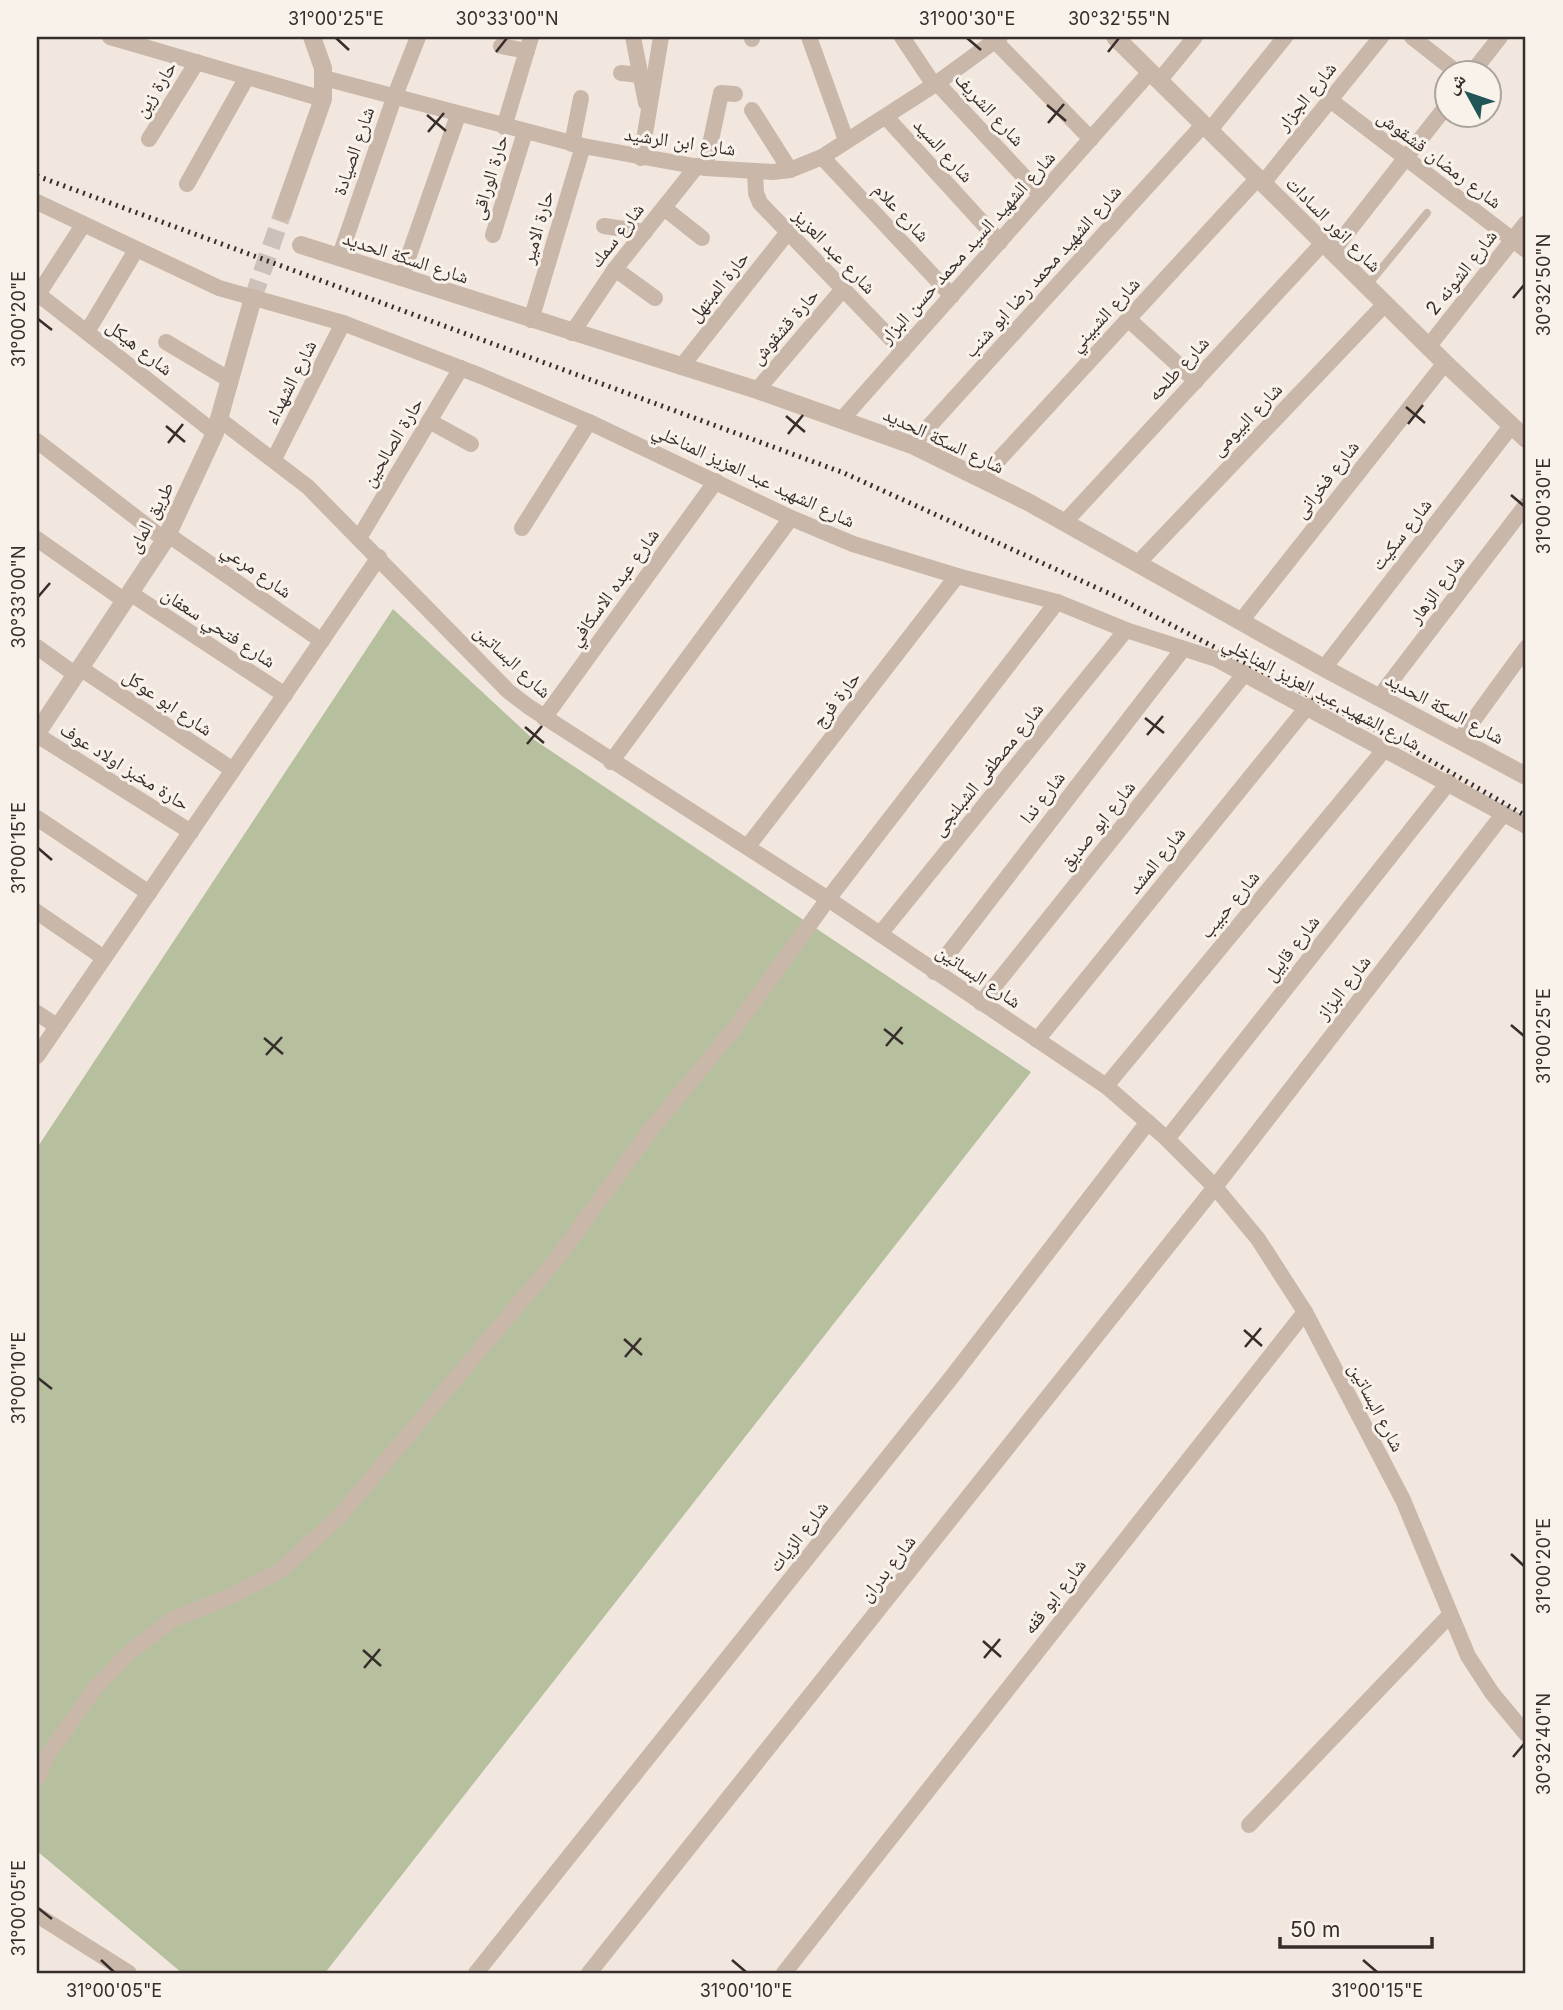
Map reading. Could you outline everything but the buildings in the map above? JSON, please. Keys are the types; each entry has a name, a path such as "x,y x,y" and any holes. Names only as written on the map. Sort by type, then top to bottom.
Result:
{"street":[{"path":"110,37 323,99"},
{"path":"283,212 323,99 324,78 312,37"},
{"name":"شارع الصيادة","path":"339,258 418,37"},
{"path":"633,37 648,114"},
{"path":"640,158 661,37"},
{"path":"809,37 846,141"},
{"name":"شارع الشريف","path":"902,37 935,84 1041,195"},
{"name":"شارع انور السادات","path":"1115,37 1428,347 1526,439"},
{"name":"شارع الشهيد السيد محمد حسن البزار","path":"843,418 1091,139 1195,37"},
{"name":"شارع الشهيد محمد رضا ابو شنب","path":"912,445 1207,127 1285,37"},
{"name":"شارع الجزار","path":"1260,180 1381,37"},
{"path":"1412,37 1441,60"},
{"path":"1483,60 1500,37"},
{"path":"992,40 1091,139"},
{"name":"شارع ابن الرشيد","path":"324,78 578,145 640,158 755,172 790,170 822,156 935,84 992,40"},
{"path":"501,46 529,44 505,127"},
{"name":"حارة زين","path":"149,139 197,62"},
{"path":"621,73 640,75"},
{"path":"187,184 247,77"},
{"path":"701,167 721,93 735,94"},
{"name":"حارة الامير","path":"531,320 578,145 581,98"},
{"name":"شارع رمضان قشقوش","path":"1330,100 1520,245"},
{"path":"752,110 790,170"},
{"path":"401,278 458,115"},
{"name":"شارع السيد","path":"886,117 1000,242"},
{"name":"شارع طلحه","path":"1065,523 1196,381 1327,247 1434,121"},
{"name":"حارة الوراقى","path":"493,235 525,132"},
{"name":"شارع علام","path":"822,156 952,296"},
{"name":"شارع سمك","path":"572,333 615,269 701,167"},
{"name":"شارع عبد العزيز","path":"755,172 756,193 760,203 903,351"},
{"name":"شارع الشبيني","path":"981,479 1260,180"},
{"name":"شارع الشهيد عبد العزيز المناخلي","path":"37,202 219,288 343,323 461,368 589,422 790,518 853,544 957,576 1057,602 1126,630 1216,659 1526,825"},
{"path":"664,208 702,238"},
{"name":"شارع الشونه 2","path":"1428,347 1520,245 1526,223"},
{"path":"38,295 83,225"},
{"path":"604,226 645,232"},
{"name":"حارة المبتهل","path":"681,367 788,232"},
{"name":"شارع السكة الحديد","path":"301,245 843,418 912,445 1065,523 1324,668 1526,776"},
{"path":"87,332 136,250"},
{"path":"615,269 655,298"},
{"name":"حارة قشقوش","path":"757,390 843,289"},
{"name":"شارع هيكل","path":"38,295 217,426"},
{"name":"طريق الماى","path":"37,734 166,537 217,426 253,298"},
{"name":"شارع البيومى","path":"1138,563 1385,304"},
{"path":"1128,319 1196,381"},
{"name":"شارع الشهداء","path":"274,459 343,323"},
{"path":"166,342 230,380"},
{"name":"شارع فخرانى","path":"1241,621 1445,363"},
{"name":"حارة الصالحين","path":"359,538 461,368"},
{"path":"429,421 471,444"},
{"path":"522,528 589,422"},
{"name":"شارع سكيت","path":"1324,668 1512,425"},
{"name":"شارع البساتين","path":"217,426 274,459 359,538 508,691 611,762 748,846 1106,1086 1167,1139 1215,1187 1258,1239 1305,1312 1404,1500 1449,1616 1479,1675 1526,1734"},
{"name":"شارع مرعي","path":"37,441 166,537 322,640"},
{"name":"شارع عبده الاسكافي","path":"544,718 716,481"},
{"name":"شارع الزهار","path":"1379,697 1526,505"},
{"path":"611,762 790,518"},
{"name":"شارع فتحي سعفان","path":"37,539 285,695"},
{"path":"37,1056 379,558"},
{"name":"حارة فرج","path":"748,846 957,576"},
{"path":"37,1778 47,1756 95,1688 131,1651 172,1620 233,1595 281,1570 339,1517 559,1256 652,1128 734,1029 828,899 1057,602"},
{"name":"شارع مصطفى الشبلنجى","path":"880,934 1126,630"},
{"name":"شارع ابو عوكل","path":"37,647 233,771"},
{"path":"1459,740 1526,648"},
{"name":"شارع ندا","path":"934,972 1182,649"},
{"name":"شارع ابو صديق","path":"981,1003 1245,673"},
{"name":"شارع المشد","path":"1037,1040 1308,706"},
{"name":"حارة مخبز اولاد عوف","path":"37,734 191,832"},
{"name":"شارع حبيب","path":"1106,1086 1384,750"},
{"name":"شارع قابيل","path":"1167,1139 1448,782"},
{"name":"شارع البزاز","path":"1215,1187 1504,813"},
{"path":"37,818 149,893"},
{"path":"37,912 104,958"},
{"path":"37,1013 57,1026"},
{"name":"شارع الزيات","path":"475,1973 925,1410 1149,1122"},
{"name":"شارع بدران","path":"589,1973 1215,1187"},
{"name":"شارع ابو قفه","path":"784,1973 1305,1312"},
{"path":"1249,1825 1449,1616"},
{"path":"37,1915 130,1973"}],"lane":[{"path":"1367,286 1427,213"}],"green space":[{"path":"393,609 533,739 1031,1072 325,1973 182,1973 37,1851 37,1148"}],"tunnel":[{"path":"253,298 283,212"}],"railway":[{"path":"37,176 844,473 1117,597 1388,736 1526,816"}]}
